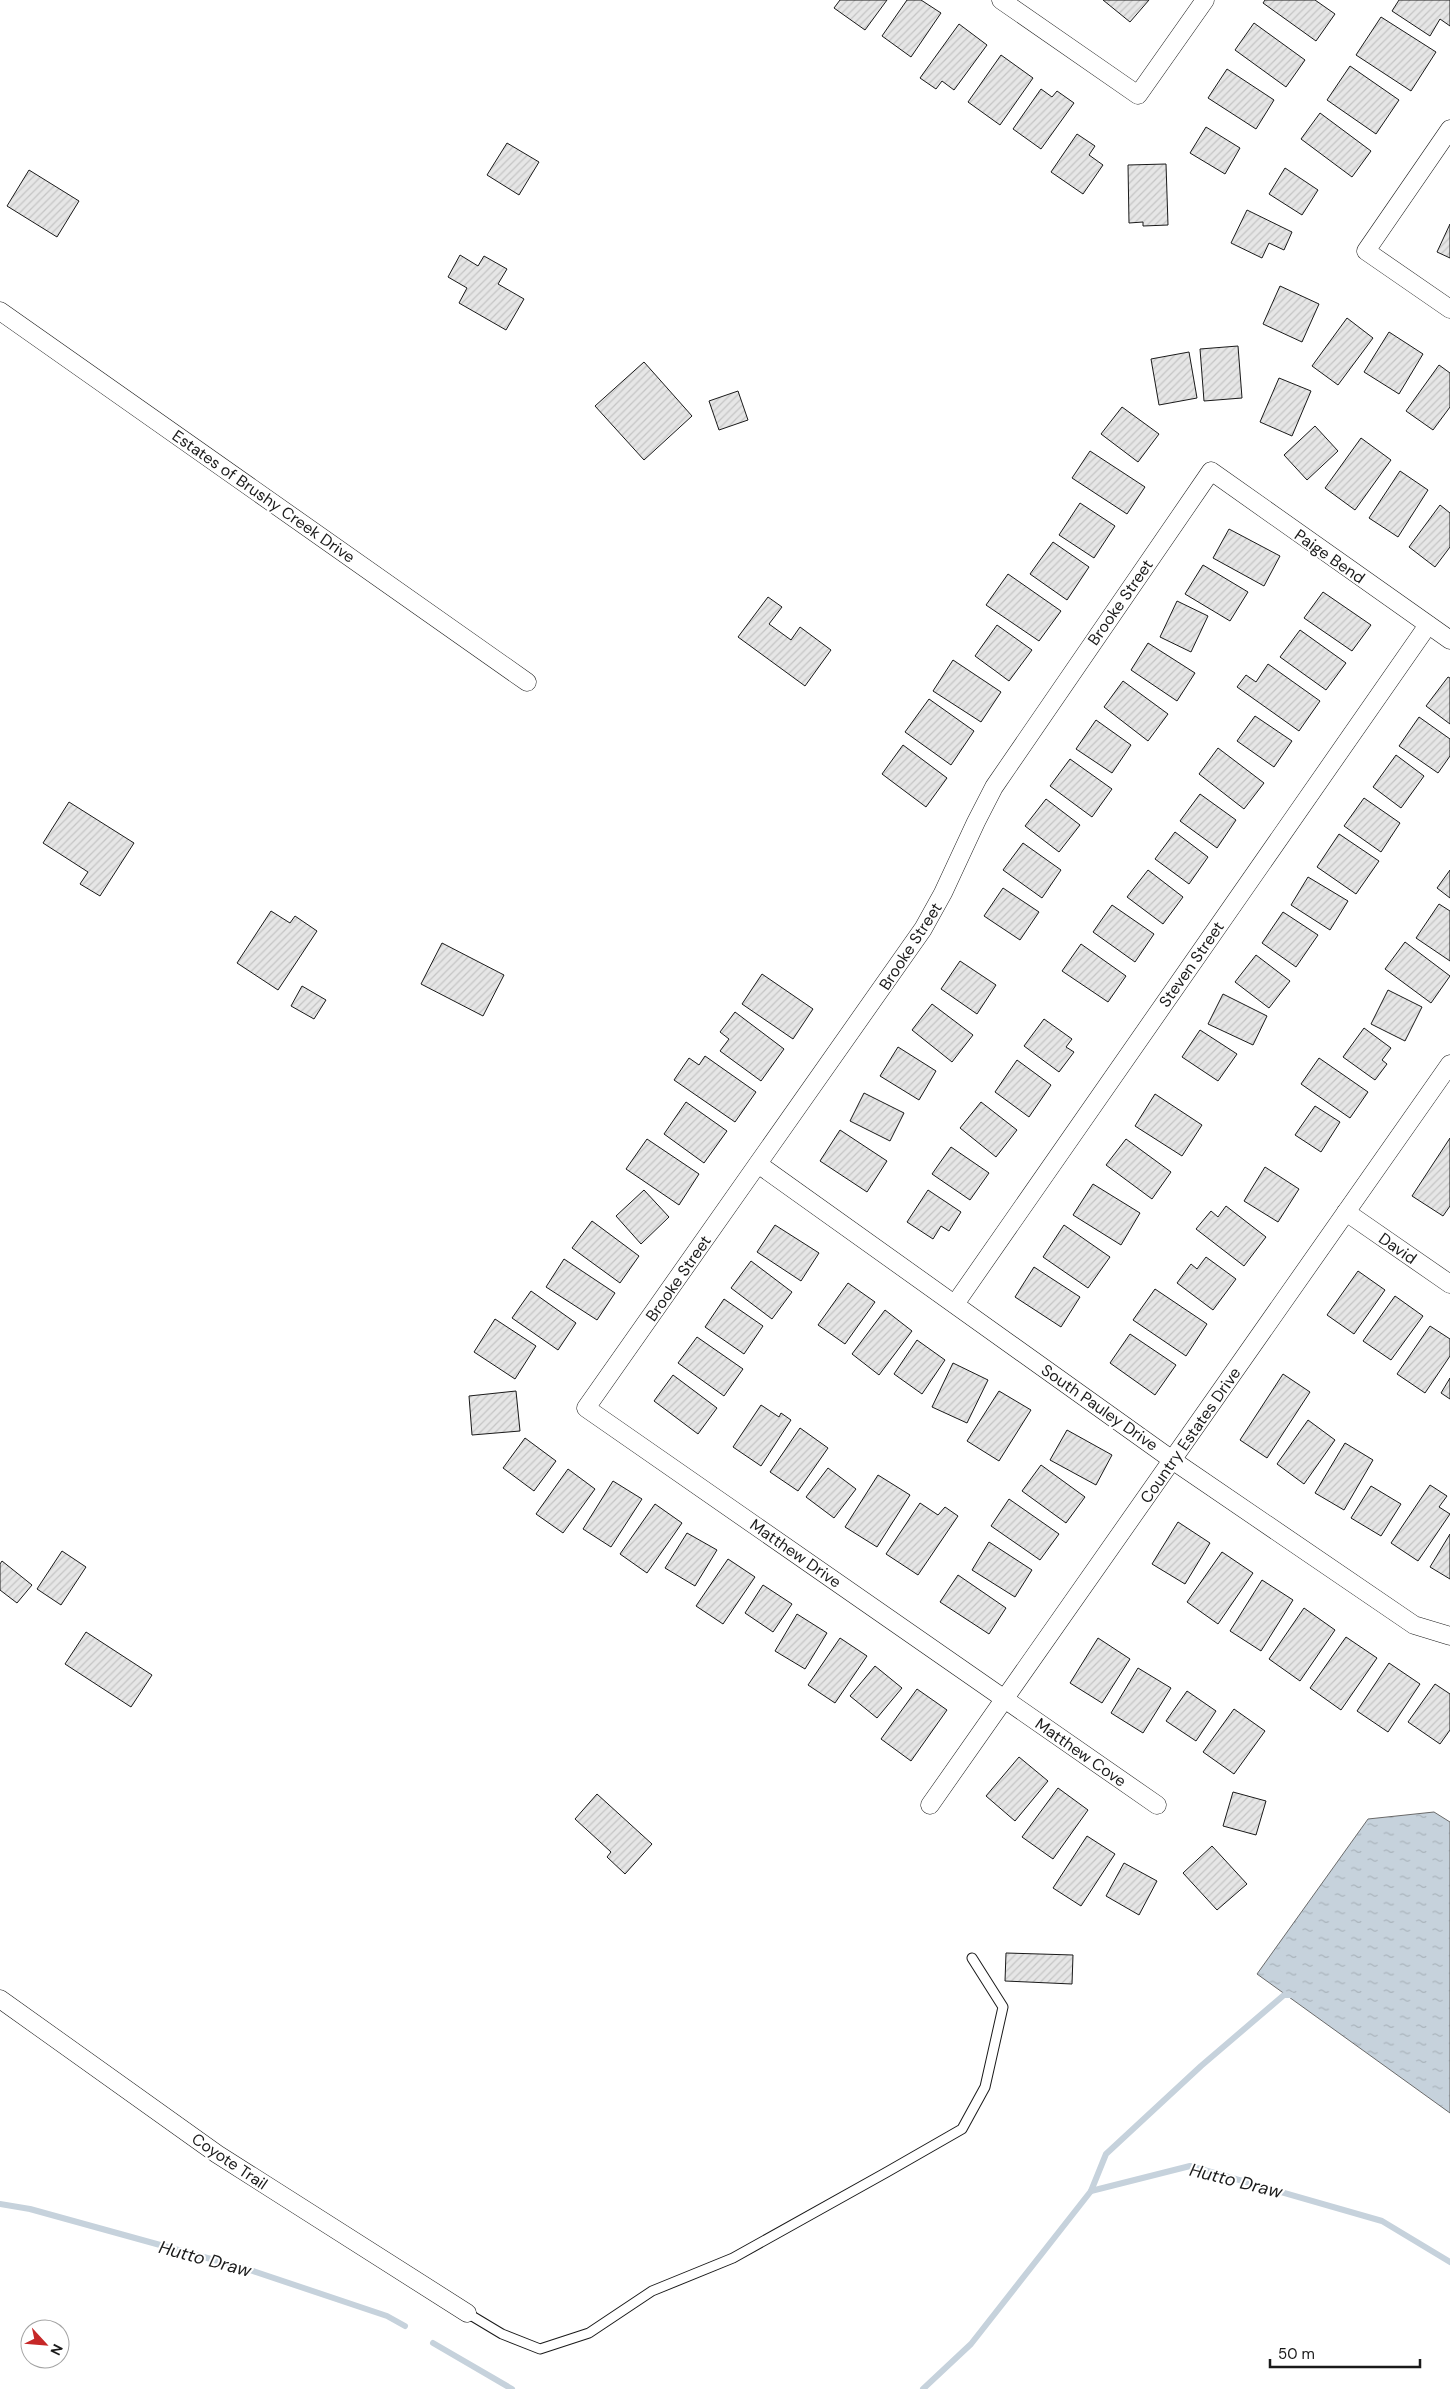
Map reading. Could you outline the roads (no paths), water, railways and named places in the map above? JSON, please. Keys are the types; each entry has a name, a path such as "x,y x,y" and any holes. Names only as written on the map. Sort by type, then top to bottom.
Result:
{"street":[{"path":"1001,0 1138,94 1205,0"},
{"path":"1450,129 1366,251 1450,309"},
{"name":"Estates of Brushy Creek Drive","path":"0,311 527,682"},
{"name":"Paige Bend","path":"1211,472 1450,640"},
{"name":"Brooke Street","path":"586,1408 923,929 944,893 994,787 1211,472"},
{"name":"Steven Street","path":"955,1304 1428,625"},
{"name":"Country Estates Drive","path":"930,1805 1450,1064"},
{"name":"South Pauley Drive","path":"758,1164 1173,1459 1414,1625 1450,1636"},
{"name":"David","path":"1346,1212 1450,1284"},
{"name":"Matthew Drive","path":"586,1408 1005,1698"},
{"name":"Matthew Cove","path":"1005,1698 1157,1805"},
{"name":"Coyote Trail","path":"0,1999 217,2154 467,2313"}],"lane":[{"path":"467,2313 502,2334 540,2350 589,2333 652,2291 733,2258 962,2129 985,2087 1003,2007 972,1958"}],"water":[{"path":"1434,1812 1450,1822 1450,2113 1257,1974 1368,1819"}],"waterway":[{"path":"1091,2191 1106,2154 1201,2066 1284,1995 1291,1995"},
{"name":"Hutto Draw","path":"923,2389 971,2344 1091,2191 1190,2166 1382,2221 1450,2262"},
{"name":"Hutto Draw","path":"0,2204 30,2209 247,2269 387,2316 405,2326"},
{"name":"Hutto Draw","path":"433,2343 512,2389"}]}
